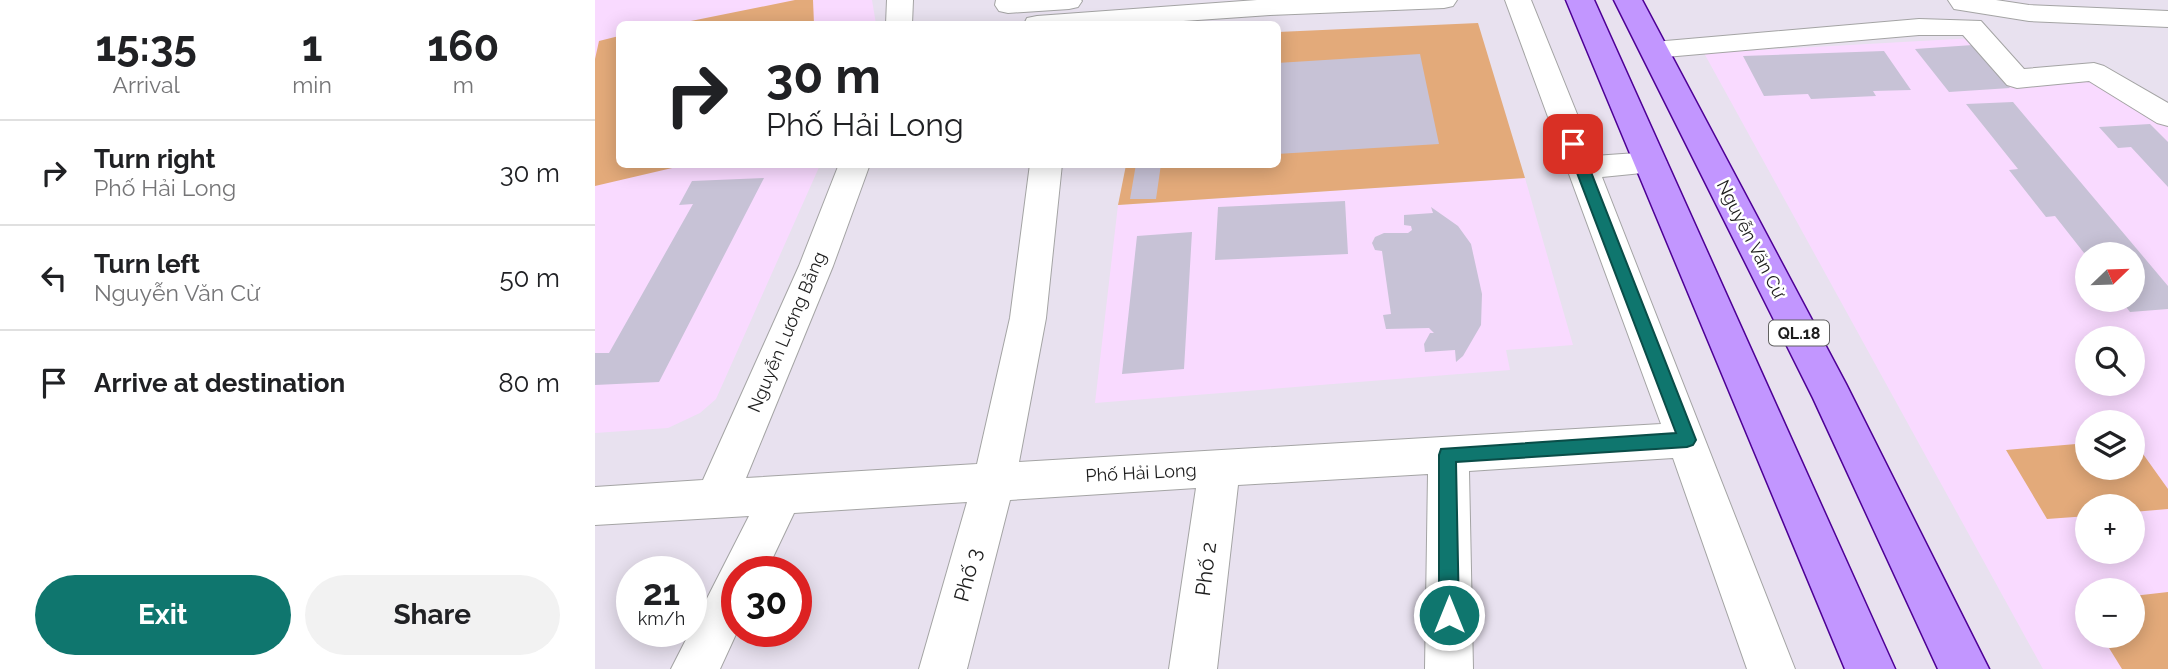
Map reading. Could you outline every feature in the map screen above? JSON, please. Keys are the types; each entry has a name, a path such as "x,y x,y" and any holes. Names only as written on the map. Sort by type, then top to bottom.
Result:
{"main road":[{"path":"1580,0 1870,669"},
{"name":"Nguyễn Văn Cừ","path":"1628,0 1832,396 1964,669"}],"street":[{"path":"899,21 900,0"},
{"path":"1009,0 1008,5 1095,0"},
{"path":"1072,21 1270,4 1444,0"},
{"path":"1518,0 1687,440 1771,669"},
{"path":"1654,50 1919,27 1965,10 2168,19"},
{"path":"1965,10 2017,79 2094,72 2168,116"},
{"path":"1582,168 1651,163"},
{"name":"Nguyễn Lương Bằng","path":"716,499 853,168"},
{"name":"Phố 3","path":"943,669 994,482 1028,318 1046,168"},
{"name":"Phố Hải Long","path":"595,506 1687,440"},
{"path":"1448,455 1449,669"},
{"name":"Phố 2","path":"1193,669 1219,468"},
{"path":"751,556 781,495"},
{"path":"695,669 721,616"}],"shaded area":[{"path":"595,0 872,0 876,21 616,21 616,168 819,168 716,399 700,413 668,428 595,433"},
{"path":"795,0 813,0 814,21 691,21"},
{"path":"1478,23 1525,178 1118,205 1125,168 1281,168 1281,32"},
{"path":"616,37 616,168 672,168 595,186 595,59 599,41"},
{"path":"1974,38 2014,84 2098,78 2168,119 2168,669 2043,669 1704,53"},
{"path":"1525,178 1573,345 1506,350 1510,370 1095,403 1118,205"},
{"path":"2075,444 2075,480 2145,480 2145,457 2168,489 2168,509 2145,511 2145,494 2075,494 2075,517 2047,519 2006,450"},
{"path":"2168,592 2168,669 2122,669 2109,648 2145,648 2145,595"}],"building":[{"path":"1973,45 2010,88 1949,92 1915,49"},
{"path":"1884,51 1911,90 1873,91 1876,96 1811,99 1808,94 1764,96 1743,56"},
{"path":"1420,54 1439,144 1281,154 1281,63"},
{"path":"2013,102 2131,242 2075,242 2055,216 2046,217 2009,170 2018,169 1966,104"},
{"path":"2150,124 2168,142 2168,187 2131,147 2118,148 2099,127"},
{"path":"1135,168 1160,168 1156,199 1130,199"},
{"path":"764,178 659,382 595,385 595,353 609,353 693,204 679,205 692,181"},
{"path":"1345,201 1348,254 1215,260 1218,207"},
{"path":"1431,207 1458,226 1471,244 1482,294 1481,325 1463,356 1456,362 1455,350 1425,352 1424,344 1430,333 1434,333 1429,328 1386,329 1383,315 1391,314 1382,251 1375,250 1372,243 1375,237 1384,233 1408,233 1412,230 1411,226 1404,225 1404,215 1433,213"},
{"path":"1192,232 1184,369 1122,374 1137,236"},
{"path":"2145,259 2168,286 2168,309 2145,311"}],"route":[{"path":"1449,615 1448,455 1687,440 1573,144"}]}
